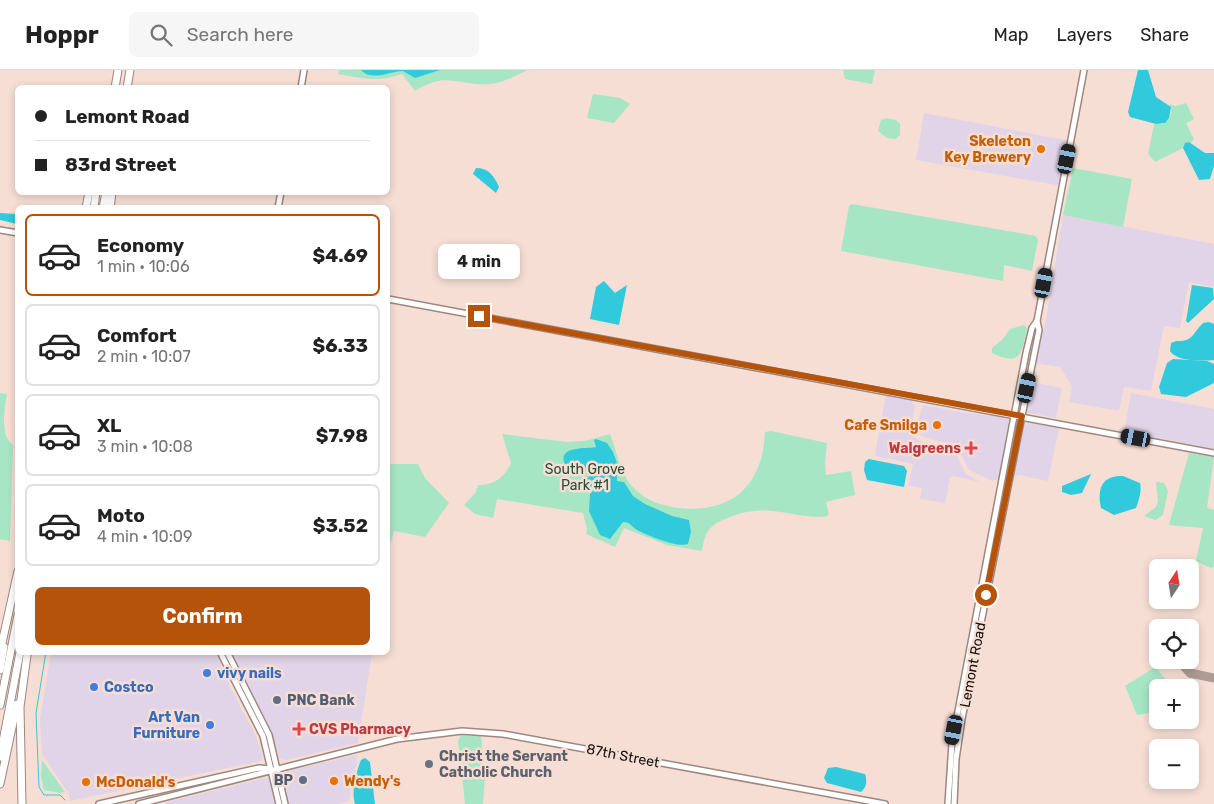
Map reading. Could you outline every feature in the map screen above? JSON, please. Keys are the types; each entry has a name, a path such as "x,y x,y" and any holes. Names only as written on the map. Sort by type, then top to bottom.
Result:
{"highway":[{"path":"116,85 118,70"},
{"path":"128,85 130,70"},
{"path":"0,670 15,587"},
{"path":"0,652 14,592"},
{"path":"0,705 15,630"},
{"path":"0,757 25,655"},
{"path":"0,784 25,655"},
{"path":"22,801 20,707 25,655"}],"main road":[{"path":"302,85 304,70"},
{"name":"Lemont Road","path":"948,804 952,743 1014,415 1032,328 1036,321 1084,70"},
{"path":"0,230 15,232"},
{"path":"390,299 1214,453"},
{"name":"Lemont Road","path":"954,804 956,759 962,719 1039,330 1036,321"},
{"path":"222,655 255,719 272,769 279,804"},
{"path":"229,655 263,720 278,767 285,804"},
{"name":"87th Street","path":"272,769 419,734 462,731 484,732 885,804"},
{"path":"99,804 259,768 272,769"},
{"path":"139,804 261,774 272,769"}],"shaded area":[{"path":"924,113 1070,141 1062,186 916,160"},
{"path":"1063,215 1214,244 1214,287 1189,282 1180,328 1164,326 1151,391 1124,387 1119,411 1069,402 1072,386 1060,367 1035,363 1046,320"},
{"path":"1030,382 1062,388 1056,418 1024,412"},
{"path":"1131,393 1214,409 1214,449 1122,431 1125,427"},
{"path":"886,395 911,400 915,407 911,430 914,437 920,441 945,446 955,451 965,473 980,482 954,476 950,478 945,503 920,499 922,488 908,486 913,464 876,456 875,454"},
{"path":"923,405 966,413 1004,417 1009,420 999,479 992,481 969,470 957,446 921,436 916,428"},
{"path":"1029,423 1059,428 1048,481 1019,475 1014,477 1022,427"},
{"path":"51,655 217,655 231,689 254,732 263,756 261,761 70,801 69,794 42,754 40,718"},
{"path":"230,655 372,655 358,743 286,760 280,759 269,728"},
{"path":"358,755 349,801 338,804 289,804 284,778 287,771"},
{"path":"269,777 275,804 164,804 171,801"}],"green space":[{"path":"339,70 528,70 491,84 445,80 436,81 415,91 402,74 393,77 370,79 338,74"},
{"path":"843,70 875,70 872,84 845,79"},
{"path":"593,94 620,98 630,104 614,123 587,118"},
{"path":"1186,103 1194,119 1186,123 1194,139 1192,142 1187,142 1183,148 1155,162 1148,154 1154,124 1163,124 1167,120 1171,113 1169,104 1176,106"},
{"path":"887,118 896,120 900,124 900,135 896,139 887,138 878,131 881,120"},
{"path":"1073,168 1132,179 1123,227 1063,215"},
{"path":"852,204 1036,236 1038,240 1032,271 1004,265 1003,281 841,251 849,206"},
{"path":"1024,325 1027,328 1024,344 1018,355 1009,359 992,353 992,348 1003,339 1010,329"},
{"path":"0,393 7,394 4,422 6,435 13,445 10,541 0,539"},
{"name":"South Grove Park #1","path":"771,431 827,443 826,475 851,471 855,495 826,502 829,515 824,517 764,510 739,514 725,519 715,524 708,531 704,539 702,551 667,545 624,528 615,547 586,534 587,529 583,513 497,499 493,518 475,514 464,505 476,492 478,485 489,484 498,480 511,463 502,434 567,442 585,441 610,434 623,472 638,492 660,504 688,509 716,506 728,501 746,488 759,466 765,432"},
{"path":"1189,453 1214,457 1207,508 1214,510 1214,567 1211,568 1199,562 1199,559 1196,559 1203,528 1169,525"},
{"path":"390,464 418,464 425,478 449,503 425,537 394,531 391,542"},
{"path":"1156,482 1164,483 1168,491 1163,515 1155,520 1144,516 1156,507 1158,501"},
{"path":"1152,669 1157,669 1165,679 1149,679 1149,713 1137,715 1125,686"},
{"path":"461,735 481,736 485,777 483,804 465,804 458,741"},
{"path":"42,760 65,792 44,790 41,776"}],"water":[{"path":"361,70 440,70 415,78 403,71 376,76"},
{"path":"1138,70 1148,70 1156,97 1171,107 1169,118 1165,123 1156,124 1130,117 1128,112"},
{"path":"1189,142 1205,153 1214,153 1214,166 1210,179 1199,180 1183,148 1185,143"},
{"path":"476,168 484,169 493,176 499,187 496,193 473,174"},
{"path":"0,213 15,214 15,224 0,220"},
{"path":"604,281 615,293 627,285 619,325 590,319 596,287"},
{"path":"1192,285 1213,288 1214,299 1188,323 1186,321"},
{"path":"1209,322 1214,324 1214,360 1184,359 1173,355 1170,351 1171,343 1189,339 1203,323"},
{"path":"1173,359 1207,361 1214,364 1214,383 1186,397 1161,394 1159,387 1167,363"},
{"path":"594,440 607,443 613,452 617,463 617,481 624,482 633,496 645,504 672,516 689,520 691,532 688,544 671,543 656,538 639,531 626,522 623,522 610,539 600,535 589,511 590,494 597,487 594,486 579,492 572,488 573,484 589,477 592,473 566,466 564,459 568,451 596,447"},
{"path":"869,459 904,466 907,471 904,487 867,480 864,470 865,462"},
{"path":"1091,474 1082,493 1071,495 1062,492 1062,486"},
{"path":"1116,476 1123,476 1140,483 1139,499 1136,508 1114,515 1101,508 1100,490 1105,481"},
{"path":"365,758 370,762 375,804 355,804 354,788 356,776 361,760"},
{"path":"836,767 865,774 866,783 863,790 861,792 827,783 824,778 828,768"}],"waterway":[{"path":"46,655 36,713 39,787 44,795 60,795 65,800"}],"taxiway":[{"path":"1186,669 1190,673 1214,678"}],"place":[{"name":"Skeleton Key Brewery","path":"1041,149"},
{"name":"Cafe Smilga","path":"937,425"},
{"name":"Walgreens","path":"971,448"},
{"name":"vivy nails","path":"207,673"},
{"name":"Costco","path":"94,687"},
{"name":"PNC Bank","path":"277,700"},
{"name":"Art Van Furniture","path":"210,725"},
{"name":"CVS Pharmacy","path":"299,729"},
{"name":"Christ the Servant Catholic Church","path":"429,764"},
{"name":"BP","path":"303,780"},
{"name":"Wendy's","path":"334,781"},
{"name":"McDonald's","path":"86,782"}],"route":[{"path":"479,316 1022,416 986,595"}]}
